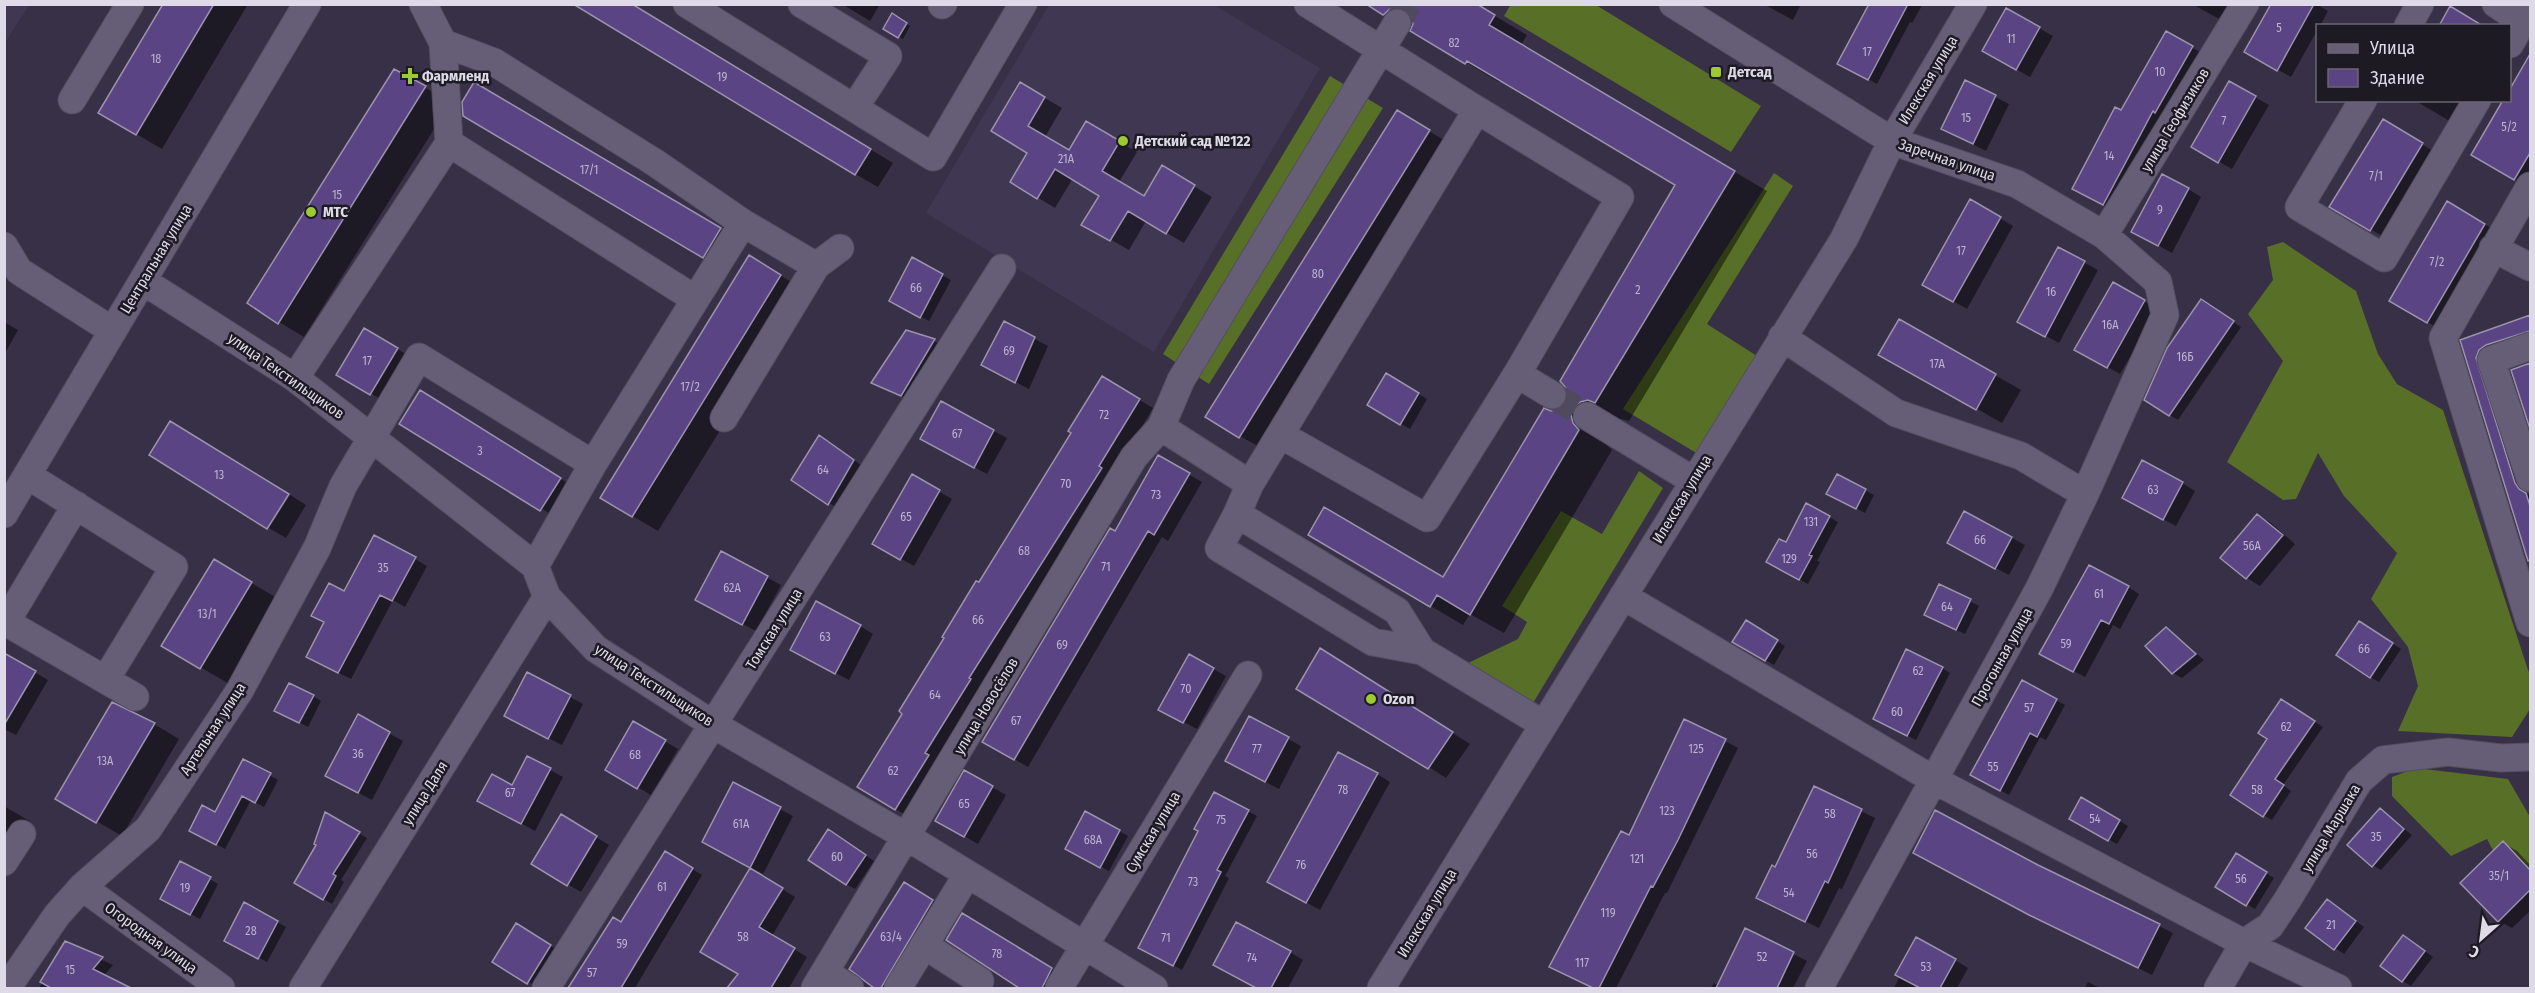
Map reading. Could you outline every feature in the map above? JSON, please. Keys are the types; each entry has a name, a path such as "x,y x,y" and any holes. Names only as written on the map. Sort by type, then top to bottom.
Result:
{"street":[{"path":"72,100 130,4"},
{"name":"Центральная улица","path":"4,514 307,4"},
{"path":"295,378 449,143 443,43 423,4"},
{"path":"687,4 933,157 1023,4"},
{"path":"802,4 888,56 855,107"},
{"path":"1281,435 1427,518 1517,374 1620,197 1308,4"},
{"name":"Заречная улица","path":"1673,4 1892,141 2017,184 2104,235 2157,282 2165,315"},
{"name":"Илекская улица","path":"1381,988 1844,238 1892,141 1973,4"},
{"name":"улица Геофизиков","path":"2104,235 2245,4"},
{"path":"2409,24 2420,4"},
{"path":"2496,4 2521,25"},
{"name":"улица Новосёлов","path":"820,981 1134,457 1161,427 1181,380 1397,23"},
{"path":"443,43 494,62 654,162 742,223 816,266"},
{"path":"2362,102 2300,207 2384,258 2476,102"},
{"path":"1477,110 1250,484 1238,514 1219,548 1373,642 1422,651 1543,724"},
{"path":"449,143 695,299"},
{"path":"2530,186 2443,338 2530,623"},
{"path":"535,566 593,464 742,223"},
{"path":"4,246 19,271 113,331"},
{"path":"724,418 816,266 840,248"},
{"path":"2493,248 2530,267"},
{"name":"Томская улица","path":"546,988 1002,268"},
{"name":"улица Текстильщиков","path":"143,281 295,378 535,566 547,597 596,649 714,724 907,837 1154,988"},
{"name":"Прогонная улица","path":"1819,988 2039,589 2085,494 2165,315"},
{"path":"1782,337 1896,413 2021,456 2085,494"},
{"path":"2530,346 2491,360 2530,478"},
{"name":"Артельная улица","path":"7,988 57,915 81,887 148,829 240,690 317,548 343,486 419,357 593,464"},
{"path":"1517,374 1551,395"},
{"path":"1587,416 1694,481"},
{"path":"1161,427 1250,484"},
{"path":"27,475 174,567 106,679"},
{"path":"76,505 5,622 135,697"},
{"path":"1238,514 1397,611 1422,651"},
{"path":"1623,596 1934,780 2244,943 2338,988"},
{"name":"улица Даля","path":"303,988 547,597"},
{"name":"Сумская улица","path":"1059,988 1248,675"},
{"name":"улица Маршака","path":"2218,988 2244,943 2270,926 2359,781 2383,760 2448,752 2501,758 2530,757"},
{"path":"4,862 22,834"},
{"path":"898,988 967,875"},
{"name":"Огородная улица","path":"81,887 221,988"},
{"path":"924,945 982,986"},
{"path":"820,981 850,988"}],"shaded area":[{"path":"4,5 29,5 5,43"},
{"name":"Детский сад №122","path":"1049,5 1214,5 1320,68 1154,352 926,213"}],"green space":[{"path":"1511,4 1596,5 1761,106 1731,152 1504,16"},
{"path":"1330,76 1383,108 1209,384 1163,354"},
{"path":"1774,173 1793,186 1707,324 1757,356 1698,454 1623,409"},
{"path":"2283,242 2356,291 2378,354 2397,384 2443,410 2530,676 2530,709 2512,737 2398,731 2418,686 2408,647 2371,599 2397,553 2344,496 2318,453 2296,499 2283,500 2227,462 2283,361 2248,314 2273,280 2267,247"},
{"path":"1639,471 1663,488 1533,703 1466,664 1518,639 1527,622 1502,606 1561,511 1602,534"},
{"path":"2416,768 2508,779 2530,817 2530,890 2494,905 2504,871 2487,839 2451,856 2392,796 2392,777"}],"building":[{"path":"163,4 214,4 136,135 98,113"},
{"path":"573,4 632,4 871,149 855,175"},
{"path":"1366,4 1477,4 1495,15 1489,25 1735,171 1595,403 1588,400 1580,402 1573,408 1571,415 1573,423 1579,430 1470,615 1437,595 1430,607 1308,535 1324,507 1443,577 1544,408 1551,411 1559,409 1566,403 1568,396 1566,388 1560,381 1675,185 1467,61 1465,64 1410,31 1413,24 1411,16 1405,9 1398,7 1390,9 1383,15"},
{"path":"1869,4 1908,4 1868,80 1837,64"},
{"path":"2271,4 2314,4 2277,71 2244,52"},
{"path":"2450,6 2480,24 2440,24"},
{"path":"2006,8 2040,27 2016,70 1982,51"},
{"path":"892,13 907,23 898,38 883,29"},
{"path":"2166,31 2193,46 2155,113 2153,111 2103,205 2072,189 2115,107 2121,110"},
{"path":"2530,54 2530,153 2514,180 2471,155 2502,102 2511,102 2511,87"},
{"path":"394,69 426,86 278,324 247,303"},
{"path":"1965,80 1996,95 1973,144 1941,129"},
{"path":"2229,81 2256,96 2218,163 2191,147"},
{"path":"474,82 721,228 703,258 463,116 462,102"},
{"path":"1020,82 1045,97 1028,126 1069,150 1086,121 1120,141 1102,171 1144,196 1162,165 1195,185 1166,234 1128,211 1110,241 1081,225 1099,196 1055,169 1037,199 1010,182 1027,153 991,131"},
{"path":"1397,110 1430,130 1239,438 1205,417"},
{"path":"2383,119 2423,143 2370,231 2329,207"},
{"path":"2162,174 2189,188 2158,246 2131,232"},
{"path":"1970,199 2001,217 1953,302 1922,285"},
{"path":"2447,201 2485,224 2427,323 2389,301"},
{"path":"2058,247 2085,261 2045,337 2017,322"},
{"path":"749,255 781,275 632,517 600,498"},
{"path":"912,257 943,274 920,318 889,301"},
{"path":"2113,282 2145,300 2107,368 2074,350"},
{"path":"2201,299 2234,321 2169,416 2144,400 2167,348"},
{"path":"2530,315 2530,331 2486,345 2479,350 2476,358 2515,483 2526,493 2530,506 2530,560 2528,561 2460,340"},
{"path":"1899,319 1996,374 1976,410 1878,355"},
{"path":"1004,321 1035,337 1015,383 981,365"},
{"path":"364,328 398,348 370,395 336,375"},
{"path":"906,330 935,339 901,396 871,383"},
{"path":"2530,363 2530,429 2511,370"},
{"path":"1386,373 1419,393 1400,425 1367,405"},
{"path":"1102,376 1140,399 1099,466 1102,468 969,678 971,679 925,753 929,755 895,810 857,787 902,714 899,711 944,638 942,637 976,581 979,582 1071,433 1068,431"},
{"path":"420,390 561,478 540,511 399,424"},
{"path":"941,401 994,430 974,468 920,439"},
{"path":"170,421 289,494 267,529 149,455"},
{"path":"819,435 854,460 828,505 791,480"},
{"path":"1158,455 1190,473 1154,535 1148,531 1014,760 982,742 1110,528 1115,531"},
{"path":"2142,460 2183,482 2163,520 2122,498"},
{"path":"912,474 940,490 900,560 872,544"},
{"path":"1837,474 1866,489 1856,509 1826,494"},
{"path":"1806,503 1830,516 1809,555 1812,556 1799,580 1766,562 1779,539 1786,542"},
{"path":"1964,511 2012,537 1995,569 1947,543"},
{"path":"2257,514 2283,535 2246,579 2220,558"},
{"path":"374,535 416,557 392,601 380,595 338,673 306,657 324,622 311,616 329,583 344,591"},
{"path":"721,551 768,576 742,625 695,600"},
{"path":"214,559 252,582 200,669 161,646"},
{"path":"2089,565 2129,586 2109,624 2101,620 2073,672 2039,654"},
{"path":"1939,584 1971,599 1956,630 1924,615"},
{"path":"816,601 861,625 835,674 790,650"},
{"path":"1746,620 1778,640 1765,661 1732,642"},
{"path":"2359,621 2393,643 2370,678 2336,655"},
{"path":"2166,627 2196,654 2172,674 2145,646"},
{"path":"1320,648 1453,732 1428,769 1296,689"},
{"path":"1906,649 1943,667 1907,736 1873,719"},
{"path":"4,653 36,671 4,725"},
{"path":"1189,654 1214,668 1183,723 1158,710"},
{"path":"527,672 571,695 548,739 504,716"},
{"path":"2022,680 2057,699 2037,737 2030,733 2000,791 1970,775"},
{"path":"289,683 314,695 299,723 274,711"},
{"path":"2281,699 2315,721 2275,779 2284,785 2263,817 2230,795 2267,739 2258,733"},
{"path":"112,702 155,723 96,823 55,799"},
{"path":"358,714 390,732 358,793 325,776"},
{"path":"1249,716 1289,737 1265,782 1225,761"},
{"path":"1684,719 1726,739 1653,887 1651,886 1599,988 1593,988 1549,967 1621,831 1629,835"},
{"path":"633,721 666,740 637,789 605,770"},
{"path":"1338,752 1378,773 1306,903 1267,882"},
{"path":"527,756 551,768 521,824 477,801 492,774 512,785"},
{"path":"243,759 271,773 255,803 242,796 216,845 189,831 202,805 215,812"},
{"path":"964,770 993,786 964,837 935,821"},
{"path":"733,782 781,807 750,868 702,842"},
{"path":"1814,786 1862,809 1828,883 1825,881 1805,922 1756,898 1772,865 1775,867"},
{"path":"1214,792 1249,810 1217,870 1221,872 1173,966 1138,948 1198,831 1194,829"},
{"path":"2081,797 2120,820 2108,841 2069,819"},
{"path":"2380,808 2404,829 2372,867 2347,845"},
{"path":"1935,810 2038,865 2160,924 2138,968 2029,915 1913,853"},
{"path":"1085,811 1120,830 1100,868 1065,849"},
{"path":"325,812 360,832 333,874 336,876 323,900 294,883 316,845 314,844"},
{"path":"561,814 597,836 567,886 531,864"},
{"path":"828,829 866,855 846,885 808,860"},
{"path":"2503,841 2530,870 2530,890 2498,922 2460,883"},
{"path":"665,851 693,868 621,988 568,988 613,917 621,922"},
{"path":"2236,853 2267,872 2246,906 2215,887"},
{"path":"180,861 211,877 190,915 160,899"},
{"path":"750,868 783,888 759,927 795,948 771,988 727,988 738,974 700,952"},
{"path":"904,882 933,900 881,988 874,988 849,969"},
{"path":"2327,899 2356,921 2334,950 2305,928"},
{"path":"244,902 278,921 258,959 224,941"},
{"path":"962,913 1052,968 1042,988 1019,988 946,940"},
{"path":"1236,922 1291,951 1271,988 1256,988 1213,965"},
{"path":"516,923 551,945 527,984 492,962"},
{"path":"1745,928 1794,952 1777,988 1716,988"},
{"path":"2403,935 2425,951 2402,982 2380,966"},
{"path":"1916,937 1956,959 1940,988 1920,988 1895,975"},
{"path":"65,941 103,957 93,969 131,988 51,988 40,982"}],"tunnel":[{"path":"1397,23 1408,4"},
{"path":"1552,395 1587,416"}],"place":[{"name":"Детсад","path":"1716,72"},
{"name":"Фармленд","path":"410,76"},
{"name":"Детский сад №122","path":"1123,141"},
{"name":"МТС","path":"311,212"},
{"name":"Ozon","path":"1371,699"}]}
